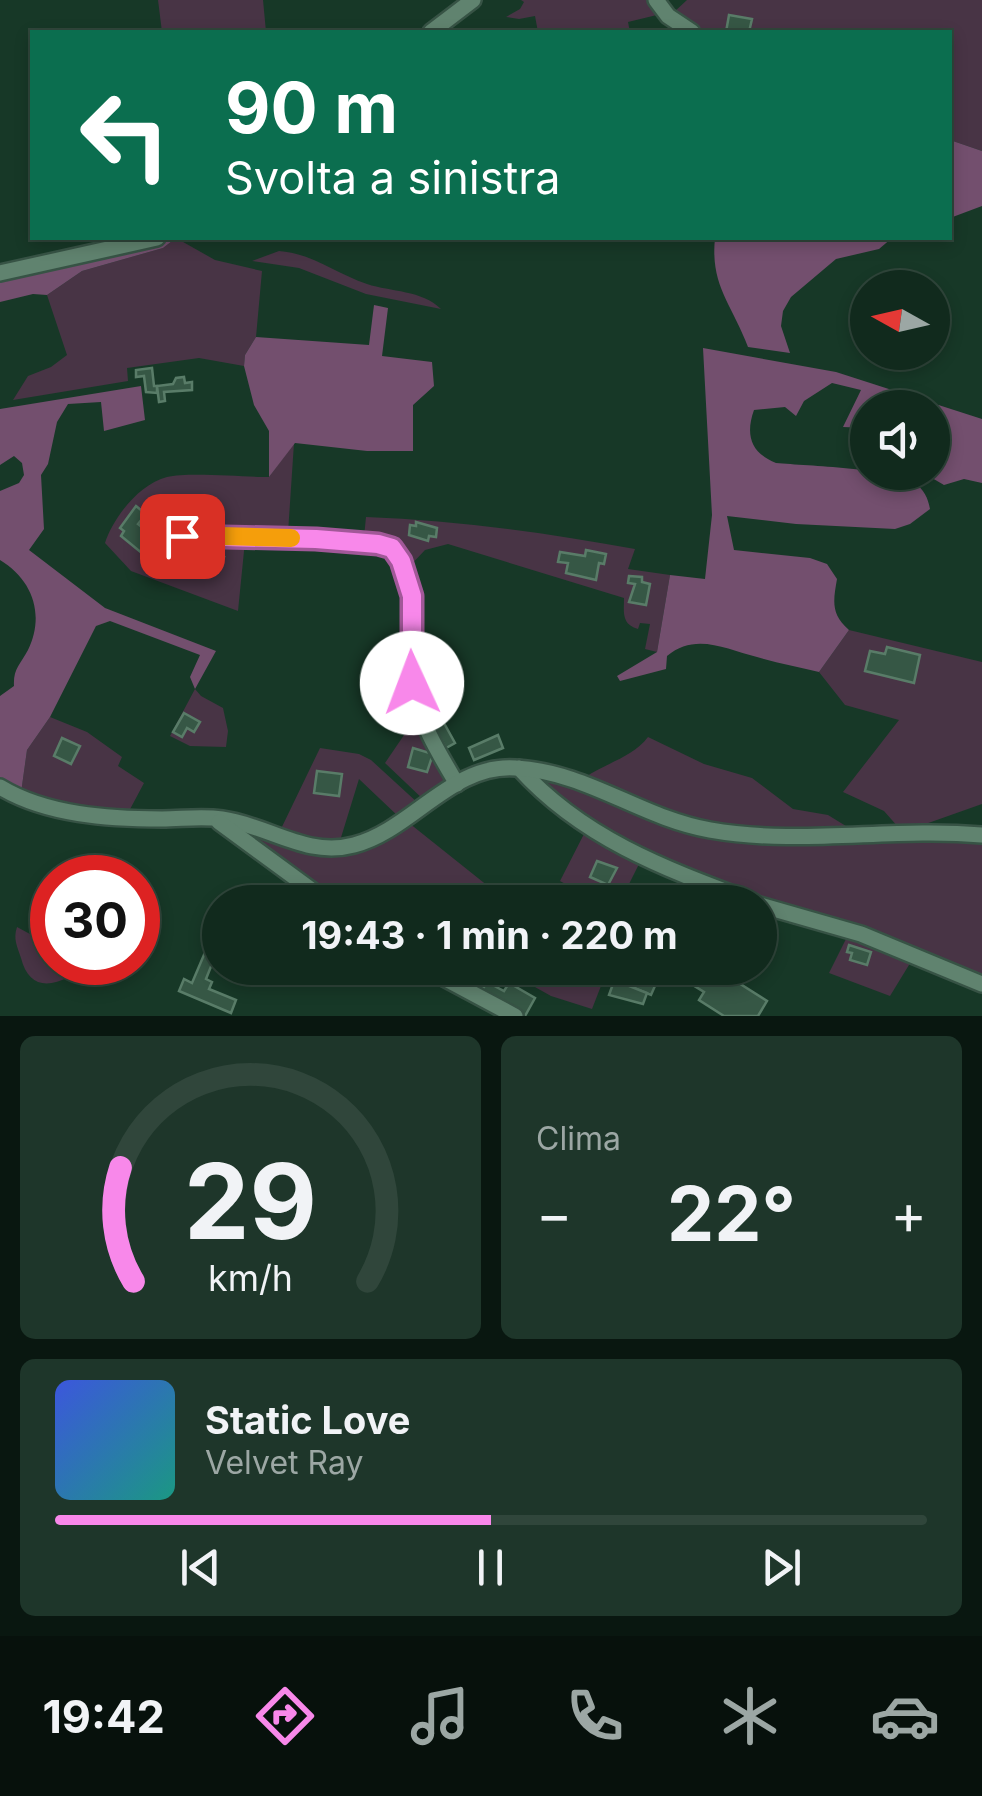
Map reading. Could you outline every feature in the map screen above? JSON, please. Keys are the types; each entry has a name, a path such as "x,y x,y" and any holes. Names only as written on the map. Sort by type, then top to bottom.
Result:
{"street":[{"path":"433,30 473,0"},
{"path":"656,0 668,16 689,30"},
{"path":"0,273 149,240"},
{"path":"182,536 364,542 384,545 396,552 412,596 410,668 418,710 457,784"},
{"path":"519,768 550,800 598,836 708,885"},
{"path":"0,787 35,804 80,812 140,818 213,818 303,845 344,848 380,835 483,771 519,768 575,778 688,824 722,832 801,837 914,832 982,835"},
{"path":"213,818 305,885"},
{"path":"777,910 860,934 982,984"},
{"path":"457,985 515,1016"}],"shaded area":[{"path":"158,0 263,0 266,30 162,30"},
{"path":"521,0 651,0 661,14 628,22 630,30 538,30 535,16 506,17 524,2"},
{"path":"687,0 982,0 982,151 952,141 952,30 700,30 673,13"},
{"path":"952,141 982,151 982,206 952,217"},
{"path":"173,240 163,248 82,271 47,295 33,294 0,302 0,277"},
{"path":"180,240 215,260 262,271 256,337 245,355 244,366 199,358 127,368 128,381 13,400 28,376 67,355 47,295 82,271"},
{"path":"715,240 890,240 879,249 836,259 791,297 781,326 790,353 748,347 719,282"},
{"path":"279,251 313,260 367,284 416,295 441,309 366,294 299,268 252,261"},
{"path":"374,305 388,308 382,356 432,362 434,386 413,405 413,451 367,451 295,443 269,477 269,431 254,405 245,355 256,337 369,345"},
{"path":"703,348 836,372 892,390 861,390 832,383 804,401 796,416 785,407 754,410 752,442 768,459 850,469 850,490 922,490 930,509 910,524 895,529 727,516 734,550 810,558 827,564 837,579 835,607 849,630 819,672 700,644 667,656 666,669 620,681 617,676 657,652 670,575 705,579 712,515"},
{"path":"141,386 145,420 104,431 101,402 68,404 57,422 48,464 41,475 44,529 29,550 105,608 216,651 195,689 190,677 200,655 110,621 96,626 50,717 27,750 21,793 0,780 0,696 14,686 16,671 33,637 35,611 28,588 0,560 0,491 19,483 24,475 22,463 14,456 0,465 0,409"},
{"path":"950,409 982,419 982,483 964,479 950,483"},
{"path":"294,443 288,533 245,541 238,611 131,571 105,543 128,503 157,481 188,475 269,477"},
{"path":"366,517 501,528 635,549 628,569 670,575 657,652 645,649 650,624 640,623 638,629 626,621 624,598 448,544 425,550 408,568 364,537"},
{"path":"849,630 982,662 982,804 917,827 899,828 884,811 843,792 899,720 845,705 819,672"},
{"path":"195,689 223,708 228,731 226,747 190,746 170,736"},
{"path":"417,716 451,783 425,801 385,763"},
{"path":"50,717 87,732 122,757 118,766 144,783 128,813 48,802 21,793 27,750"},
{"path":"648,737 704,764 752,778 793,809 828,815 854,831 810,833 702,824 584,778 634,750"},
{"path":"320,748 359,754 371,760 419,804 399,817 359,779 339,844 279,833"},
{"path":"528,772 700,831 982,839 982,979 777,906 777,885 725,885 611,838"},
{"path":"409,823 487,885 312,885 231,826 316,851"},
{"path":"585,832 640,862 628,885 567,885 560,881"},
{"path":"17,927 30,934 30,976 24,967 15,935"},
{"path":"848,935 912,960 890,996 829,973"},
{"path":"531,985 601,985 592,1009 551,996"}],"building":[{"path":"729,15 752,19 749,30 726,30"},
{"path":"152,368 157,393 146,392 144,376 136,377 136,370"},
{"path":"184,377 185,383 192,382 192,390 164,392 165,401 159,402 157,386 173,384 176,378"},
{"path":"136,506 146,514 138,524 156,538 143,554 121,536 124,531 120,528"},
{"path":"416,522 437,528 436,537 429,536 428,541 409,535 410,525 416,526"},
{"path":"202,546 224,557 210,577 194,569"},
{"path":"586,550 606,554 604,564 599,563 596,580 566,573 568,563 558,562 560,552 585,556"},
{"path":"629,576 642,577 642,582 650,584 646,605 629,602 635,584 628,583"},
{"path":"887,647 920,655 914,683 865,671 870,651 885,654"},
{"path":"184,713 200,722 194,732 187,728 182,737 173,732"},
{"path":"439,714 455,743 446,748 430,719"},
{"path":"498,735 503,748 474,760 469,748"},
{"path":"62,738 80,746 71,764 54,756"},
{"path":"413,748 433,754 427,772 408,767"},
{"path":"317,771 342,774 339,796 314,793"},
{"path":"597,861 617,868 608,885 590,877"},
{"path":"849,945 871,952 867,965 850,960"},
{"path":"202,959 202,985 211,985 209,989 236,1000 231,1013 179,991 184,979 192,983"},
{"path":"485,985 504,991 512,985 535,998 525,1016 481,992"},
{"path":"613,985 627,985 647,993 643,1004 609,995"},
{"path":"626,985 655,985 651,995"},
{"path":"693,985 742,985 767,1001 758,1016 724,1016 699,1000 704,992"}],"slow traffic":[{"path":"221,536 291,538"}],"route":[{"path":"182,536 316,539 392,548 401,561 412,596 412,683"}]}
